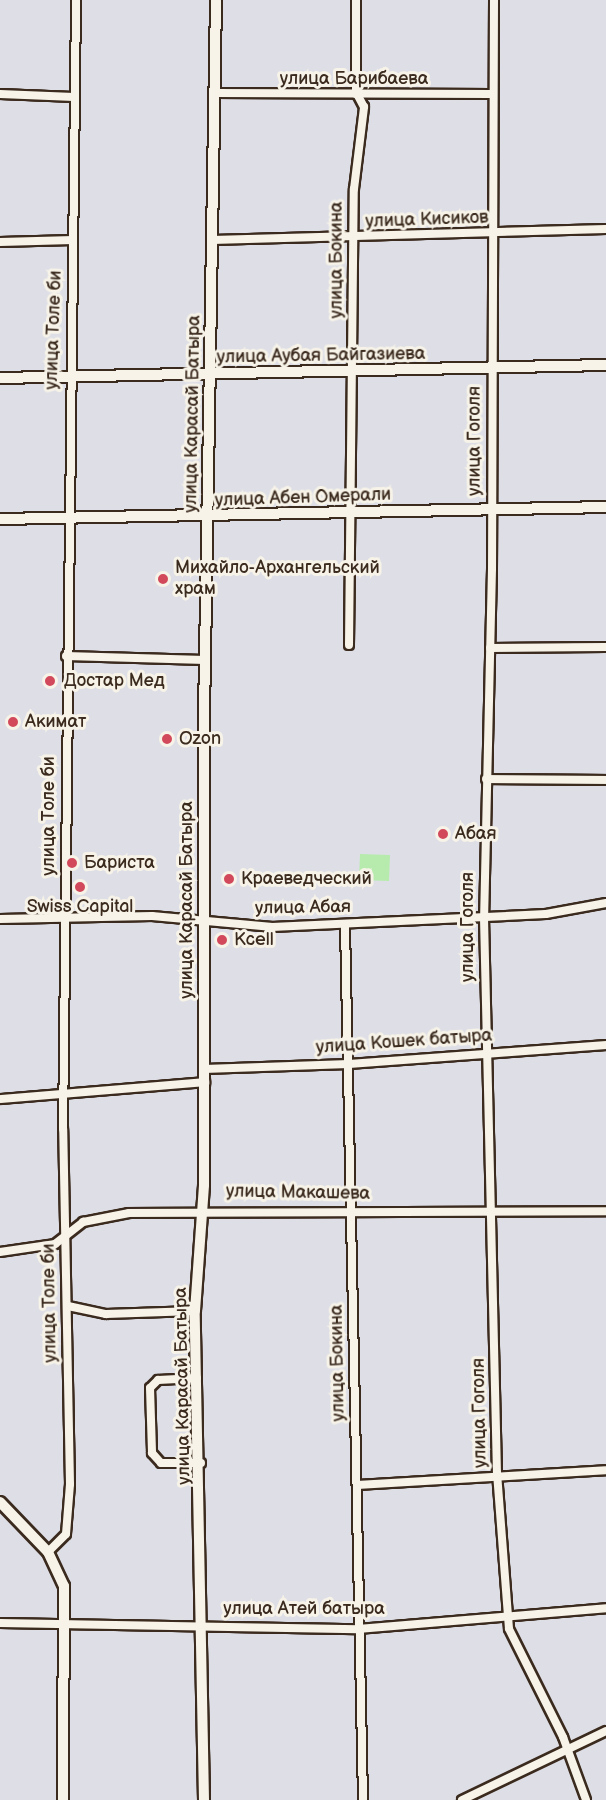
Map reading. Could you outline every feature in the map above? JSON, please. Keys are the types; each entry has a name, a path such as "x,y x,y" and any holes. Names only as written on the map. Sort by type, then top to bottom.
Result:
{"main road":[{"name":"улица Карасай Батыра","path":"204,1800 202,1462 195,1311 203,1210 205,660 216,0"},
{"name":"улица Аубая Байгазиева","path":"0,378 355,373 606,366"},
{"name":"улица Абен Омерали","path":"0,519 208,517 606,507"},
{"path":"0,1502 48,1552 64,1586 63,1800"}],"street":[{"name":"улица Толе би","path":"48,1552 66,1534 68,1306 64,1095 66,656 76,0"},
{"name":"улица Бокина","path":"349,645 349,513 355,373 354,238 364,107 357,94 356,0"},
{"name":"улица Гоголя","path":"494,0 489,235 490,648 484,918 489,1212 497,1473 507,1619 514,1644 566,1748 586,1800"},
{"name":"улица Барибаева","path":"215,93 492,94"},
{"path":"0,94 74,97"},
{"name":"улица Кисиков","path":"212,240 489,235 606,229"},
{"path":"0,242 73,240"},
{"path":"490,648 606,647"},
{"path":"66,656 205,660"},
{"path":"486,779 606,780"},
{"name":"улица Абая","path":"0,919 66,916 172,917 203,923 345,925 484,918 606,903"},
{"name":"улица Бокина","path":"345,925 349,1065 348,1210 357,1485 363,1800"},
{"name":"улица Кошек батыра","path":"204,1069 349,1065 606,1045"},
{"path":"0,1099 205,1082"},
{"name":"улица Макашева","path":"0,1252 42,1248 65,1236 83,1222 106,1217 203,1210 606,1211"},
{"path":"68,1306 106,1314 195,1311"},
{"path":"197,1378 158,1380 150,1388 152,1453 158,1463 202,1462"},
{"path":"357,1485 497,1473 606,1470"},
{"name":"улица Атей батыра","path":"0,1623 202,1624 358,1629 507,1619 606,1608"},
{"path":"462,1800 566,1748 606,1731"}],"green space":[{"path":"360,854 390,855 389,881 359,880"}],"place":[{"name":"Михайло-Архангельский храм","path":"163,579"},
{"name":"Достар Мед","path":"50,681"},
{"name":"Акимат","path":"13,722"},
{"name":"Ozon","path":"167,739"},
{"name":"Абая","path":"443,834"},
{"name":"Бариста","path":"72,863"},
{"name":"Краеведческий","path":"229,879"},
{"name":"Swiss Capital","path":"80,887"},
{"name":"Kcell","path":"222,940"}]}
